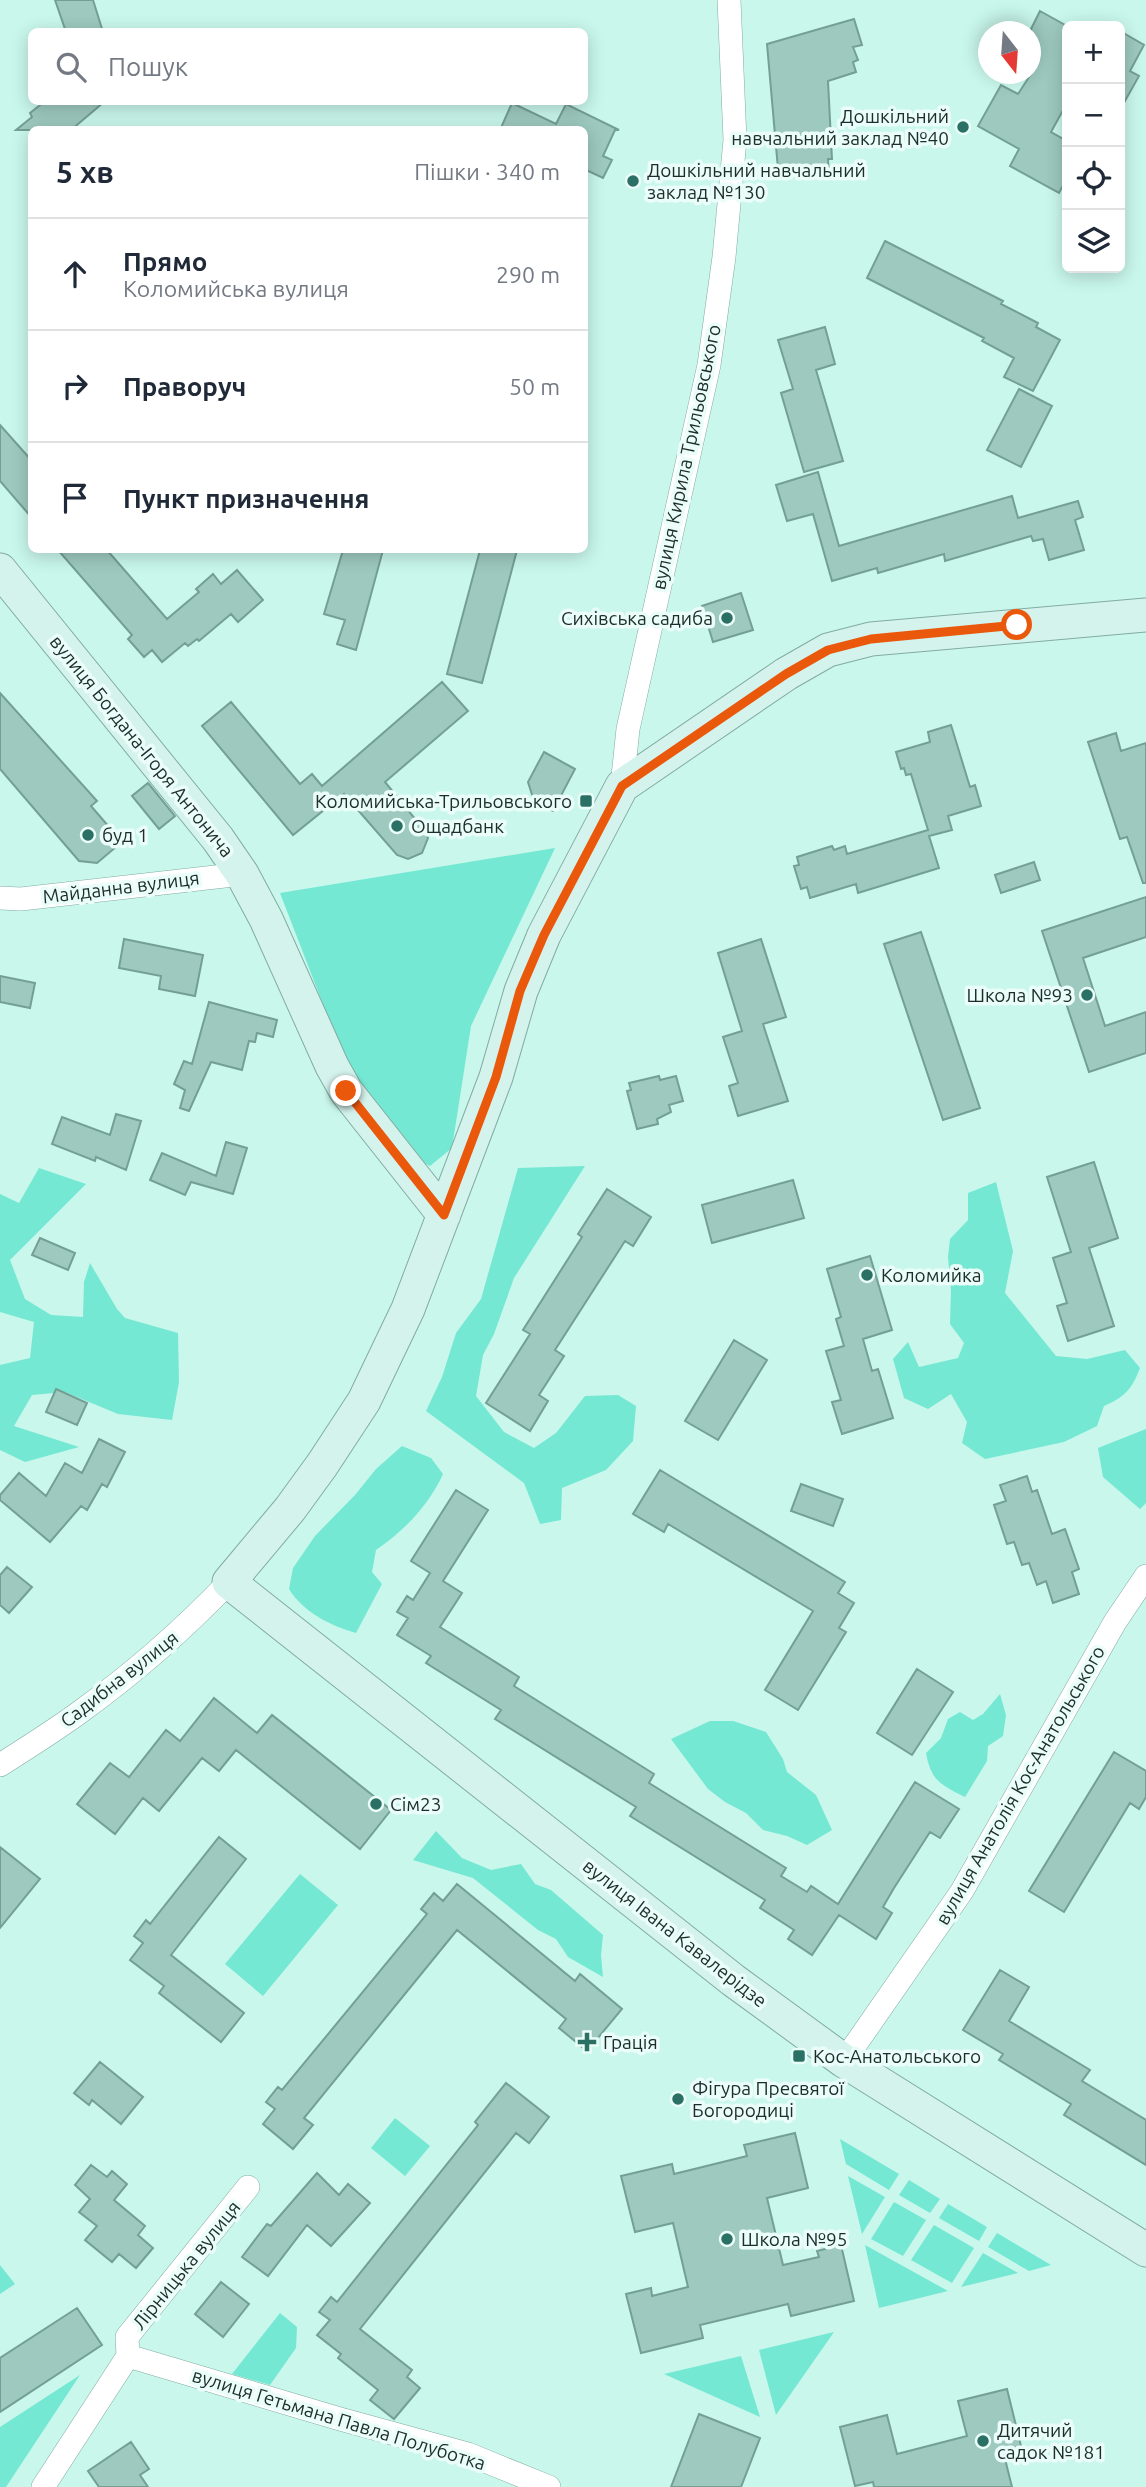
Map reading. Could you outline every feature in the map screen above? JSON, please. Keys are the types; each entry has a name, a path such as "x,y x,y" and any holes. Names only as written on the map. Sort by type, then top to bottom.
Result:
{"main road":[{"name":"вулиця Богдана-Ігоря Антонича","path":"0,570 218,839 242,874 266,919 332,1066 346,1091 444,1215"},
{"path":"229,1582 290,1509 364,1401 408,1309 444,1215 496,1077 520,991 544,935 622,786 786,674 828,650 871,639 1146,615"},
{"name":"вулиця Івана Кавалерідзе","path":"229,1582 653,1919 845,2061 1146,2250"}],"street":[{"name":"вулиця Кирила Трильовського","path":"622,786 628,729 709,365 724,257 735,140 729,0"},
{"name":"Майданна вулиця","path":"0,898 242,874"},
{"name":"вулиця Анатолія Кос-Анатольського","path":"845,2061 961,1891 1115,1622 1146,1576"},
{"name":"Садибна вулиця","path":"0,1765 79,1713 124,1678 203,1609 229,1582"},
{"name":"Лірницька вулиця","path":"43,2487 128,2356 127,2337 248,2187"},
{"name":"вулиця Гетьмана Павла Полуботка","path":"128,2356 468,2454 549,2487"}],"green space":[{"path":"555,848 471,1026 452,1148 430,1166 409,1157 353,1082 280,893"},
{"path":"585,1166 514,1278 494,1334 483,1355 476,1396 504,1432 534,1448 556,1433 585,1396 618,1395 636,1406 633,1441 606,1470 562,1488 561,1520 540,1524 524,1483 426,1411 442,1377 456,1333 481,1299 518,1168"},
{"path":"39,1168 86,1184 10,1260 25,1299 51,1315 83,1317 84,1282 90,1263 125,1318 178,1333 179,1382 172,1420 118,1414 65,1392 32,1395 14,1426 79,1447 25,1462 0,1450 0,1365 30,1358 34,1322 0,1312 0,1194 19,1203"},
{"path":"996,1182 1013,1251 1005,1293 1056,1356 1087,1359 1125,1350 1140,1368 1127,1392 1104,1406 1097,1426 1064,1442 985,1459 962,1443 967,1422 951,1394 928,1409 904,1398 893,1359 908,1342 919,1367 958,1358 964,1343 950,1324 950,1239 968,1220 968,1193"},
{"path":"1146,1429 1146,1503 1140,1509 1103,1477 1098,1448"},
{"path":"402,1446 431,1458 443,1474 431,1496 415,1516 376,1550 372,1572 382,1584 356,1633 328,1622 302,1605 289,1589 293,1568 315,1536 376,1469"},
{"path":"1000,1694 1006,1715 1003,1736 988,1746 987,1761 965,1797 938,1781 931,1770 926,1753 941,1738 948,1719 960,1712 973,1720 983,1714"},
{"path":"710,1721 733,1721 766,1732 783,1759 787,1772 816,1795 832,1830 807,1845 763,1830 746,1813 708,1789 671,1739"},
{"path":"436,1831 462,1858 491,1870 521,1864 535,1884 551,1890 603,1935 603,1977 568,1957 556,1939 538,1930 473,1878 413,1860"},
{"path":"300,1874 338,1905 263,1996 225,1964"},
{"path":"395,2118 430,2146 405,2176 371,2148"},
{"path":"840,2139 899,2174 889,2190 846,2164"},
{"path":"848,2176 885,2197 862,2234"},
{"path":"909,2180 940,2199 930,2213 899,2195"},
{"path":"894,2202 926,2220 903,2256 871,2239"},
{"path":"948,2204 987,2227 979,2241 939,2218"},
{"path":"934,2225 974,2248 952,2283 911,2260"},
{"path":"997,2233 1051,2265 1029,2271 988,2247"},
{"path":"865,2245 948,2291 879,2308"},
{"path":"983,2253 1018,2273 961,2287"},
{"path":"0,2265 15,2284 0,2294"},
{"path":"280,2313 297,2327 296,2348 270,2385 232,2374"},
{"path":"834,2332 776,2415 759,2350"},
{"path":"741,2356 760,2417 664,2374"},
{"path":"80,2375 6,2487 0,2487 0,2427"}],"building":[{"path":"55,0 93,0 102,28 65,28"},
{"path":"1040,11 1062,23 1062,112 1051,132 1062,138 1062,187 1059,193 1010,166 1019,149 978,126 1001,85 1018,94 1024,84 1041,84 1041,21 1035,21"},
{"path":"854,19 862,45 853,47 858,60 853,62 856,72 828,81 832,159 828,159 829,175 802,175 802,169 778,169 767,44"},
{"path":"1125,34 1144,45 1130,71 1139,76 1125,101"},
{"path":"40,105 100,105 76,126 28,126 28,130 16,130 32,117 30,113"},
{"path":"511,105 556,124 566,105 568,105 619,130 615,130 603,156 612,160 603,178 588,171 588,126 502,126"},
{"path":"885,241 1003,301 1001,304 1038,323 1036,327 1060,340 1033,391 1004,377 1014,358 982,341 984,338 867,278"},
{"path":"825,327 835,364 816,370 843,461 804,472 781,393 793,389 778,340"},
{"path":"1019,389 1052,406 1021,467 987,450"},
{"path":"0,425 28,456 28,513 0,481"},
{"path":"818,472 839,546 1012,496 1018,518 1078,501 1083,517 1075,520 1084,550 1049,560 1043,539 1033,541 1031,536 945,561 944,554 878,573 877,568 832,581 813,514 787,521 776,485"},
{"path":"61,553 110,553 167,619 199,592 196,589 213,574 221,584 237,570 263,600 238,622 231,614 199,641 197,639 188,646 185,643 162,662 152,650 144,657 128,639 132,635"},
{"path":"342,553 382,553 356,650 337,644 345,620 324,614"},
{"path":"479,553 516,553 482,683 447,674"},
{"name":"Сихівська садиба","path":"741,593 753,630 713,642 702,606"},
{"path":"442,682 468,711 385,782 428,838 422,853 408,859 397,855 344,794 293,835 202,726 231,702 300,784 312,774 322,786"},
{"path":"0,693 97,801 91,806 122,842 97,863 79,861 0,769"},
{"path":"951,725 970,787 975,785 981,806 948,816 952,830 929,836 939,868 858,893 856,884 810,898 807,887 801,889 794,866 799,865 797,857 832,846 834,850 845,846 847,854 928,830 911,774 906,775 904,768 901,769 896,752 930,742 928,732"},
{"path":"1116,733 1121,751 1146,743 1146,883 1143,883 1127,837 1120,839 1088,742"},
{"path":"544,752 575,769 553,811 534,801 528,782"},
{"path":"148,783 175,816 159,829 132,796"},
{"path":"1034,862 1040,880 1001,893 995,875"},
{"path":"1146,897 1146,937 1083,958 1105,1026 1146,1012 1146,1053 1089,1072 1042,931"},
{"path":"921,932 980,1108 943,1120 884,944"},
{"path":"124,939 203,955 195,996 159,989 161,976 119,968"},
{"path":"761,939 786,1017 763,1024 788,1101 738,1116 729,1086 738,1083 723,1037 742,1031 718,953"},
{"path":"0,976 35,983 30,1008 0,1002"},
{"path":"209,1002 277,1020 273,1037 257,1033 255,1042 249,1041 242,1070 211,1062 189,1111 180,1108 185,1090 174,1084 184,1061 192,1064"},
{"path":"659,1076 660,1080 676,1076 683,1101 669,1105 671,1112 657,1119 658,1124 637,1129 627,1091 631,1090 629,1083"},
{"path":"116,1114 141,1121 126,1170 96,1157 95,1161 52,1144 62,1117 110,1135"},
{"path":"226,1142 247,1148 233,1194 191,1182 185,1195 150,1180 162,1153 216,1176"},
{"path":"1094,1162 1118,1238 1089,1248 1114,1326 1068,1341 1057,1306 1067,1303 1053,1258 1071,1252 1047,1177"},
{"path":"793,1180 804,1218 712,1243 702,1205"},
{"path":"607,1189 651,1217 633,1246 625,1241 555,1350 564,1356 539,1395 548,1401 530,1431 486,1403 530,1334 523,1330 582,1237 578,1234"},
{"path":"40,1238 75,1253 68,1270 32,1255"},
{"path":"870,1256 892,1330 863,1339 872,1371 878,1369 893,1418 842,1434 832,1402 841,1400 826,1351 844,1346 836,1319 841,1317 827,1269"},
{"path":"734,1340 767,1360 718,1440 685,1421"},
{"path":"56,1389 87,1403 77,1425 46,1412"},
{"path":"99,1439 125,1452 107,1487 102,1484 87,1510 81,1506 50,1542 0,1500 0,1495 19,1473 46,1496 65,1463 82,1473"},
{"path":"660,1470 845,1582 838,1593 854,1603 839,1628 846,1632 798,1710 765,1690 813,1611 668,1524 664,1532 633,1514"},
{"path":"1027,1476 1032,1492 1037,1490 1052,1534 1065,1529 1079,1569 1072,1572 1079,1594 1053,1603 1046,1581 1037,1585 1029,1563 1022,1565 1014,1542 1007,1544 994,1505 1006,1501 1000,1485"},
{"path":"801,1484 843,1499 833,1526 791,1511"},
{"path":"456,1490 488,1510 443,1581 462,1593 440,1627 519,1677 514,1686 654,1774 649,1783 786,1868 781,1876 807,1892 811,1886 838,1904 915,1782 959,1809 940,1838 930,1832 894,1888 883,1907 892,1913 876,1939 839,1915 812,1955 788,1939 794,1930 760,1908 765,1900 630,1816 636,1807 495,1719 501,1710 426,1663 431,1656 397,1635 408,1618 397,1612 407,1596 413,1600 430,1573 411,1561"},
{"path":"7,1567 32,1587 9,1613 0,1605 0,1575"},
{"path":"917,1669 953,1692 912,1755 877,1733"},
{"path":"214,1698 257,1733 272,1715 391,1810 360,1849 236,1750 219,1771 202,1758 159,1811 143,1798 115,1834 77,1804 110,1763 129,1777 166,1730 180,1741"},
{"path":"1114,1752 1146,1771 1146,1797 1139,1809 1130,1803 1064,1912 1029,1891"},
{"path":"219,1837 246,1859 171,1955 244,2013 221,2042 159,1993 164,1986 130,1960 143,1943 134,1936 146,1920 150,1924"},
{"path":"0,1847 40,1879 0,1928"},
{"path":"457,1884 575,1981 580,1974 622,2009 587,2051 559,2028 566,2019 457,1930 304,2118 313,2125 293,2149 263,2124 275,2109 266,2102 278,2087 282,2090 427,1914 421,1909 434,1893 443,1901"},
{"path":"1000,1970 1029,1987 1009,2021 1090,2070 1082,2081 1146,2120 1146,2165 1064,2115 1071,2104 999,2060 1003,2054 963,2030"},
{"path":"100,2062 143,2097 121,2124 92,2100 89,2105 74,2093"},
{"path":"506,2083 549,2117 529,2143 516,2133 360,2329 412,2370 407,2377 420,2388 394,2419 370,2400 378,2390 338,2358 341,2354 317,2335 330,2320 319,2312 331,2297 337,2302 478,2125 475,2122"},
{"name":"Школа №95","path":"795,2133 808,2188 767,2198 783,2265 819,2257 817,2251 841,2245 854,2301 791,2316 788,2304 700,2325 703,2338 641,2353 626,2294 651,2288 652,2296 688,2287 673,2223 635,2232 621,2176 672,2164 674,2174 747,2156 744,2145"},
{"path":"91,2165 107,2177 112,2171 127,2184 114,2200 145,2226 138,2235 153,2248 136,2268 119,2254 112,2262 85,2240 97,2226 79,2212 90,2199 75,2185"},
{"path":"317,2173 339,2195 348,2184 370,2203 331,2246 307,2225 268,2276 242,2257 267,2224 271,2226"},
{"path":"221,2282 249,2304 223,2337 195,2314"},
{"path":"77,2308 102,2345 0,2412 0,2358"},
{"name":"Дитячий садок №181","path":"1007,2389 1021,2446 1003,2451 1012,2487 874,2487 873,2482 855,2486 840,2427 887,2415 897,2454 967,2436 958,2401"},
{"path":"699,2414 760,2438 741,2487 671,2487"},
{"path":"131,2442 149,2469 140,2475 148,2487 99,2487 88,2471"}],"place":[{"name":"Дошкільний навчальний заклад №40","path":"963,127"},
{"name":"Дошкільний навчальний заклад №130","path":"633,181"},
{"name":"Сихівська садиба","path":"727,618"},
{"name":"Коломийська-Трильовського","path":"586,801"},
{"name":"Ощадбанк","path":"397,826"},
{"name":"буд 1","path":"88,835"},
{"name":"Школа №93","path":"1087,995"},
{"name":"Коломийка","path":"867,1275"},
{"name":"Сім23","path":"376,1804"},
{"name":"Грація","path":"587,2042"},
{"name":"Кос-Анатольського","path":"799,2056"},
{"name":"Фігура Пресвятої Богородиці","path":"678,2099"},
{"name":"Школа №95","path":"727,2239"},
{"name":"Дитячий садок №181","path":"983,2441"}],"route":[{"path":"346,1091 444,1215 496,1077 520,991 544,935 622,786 786,674 828,650 871,639 1017,625"}]}
